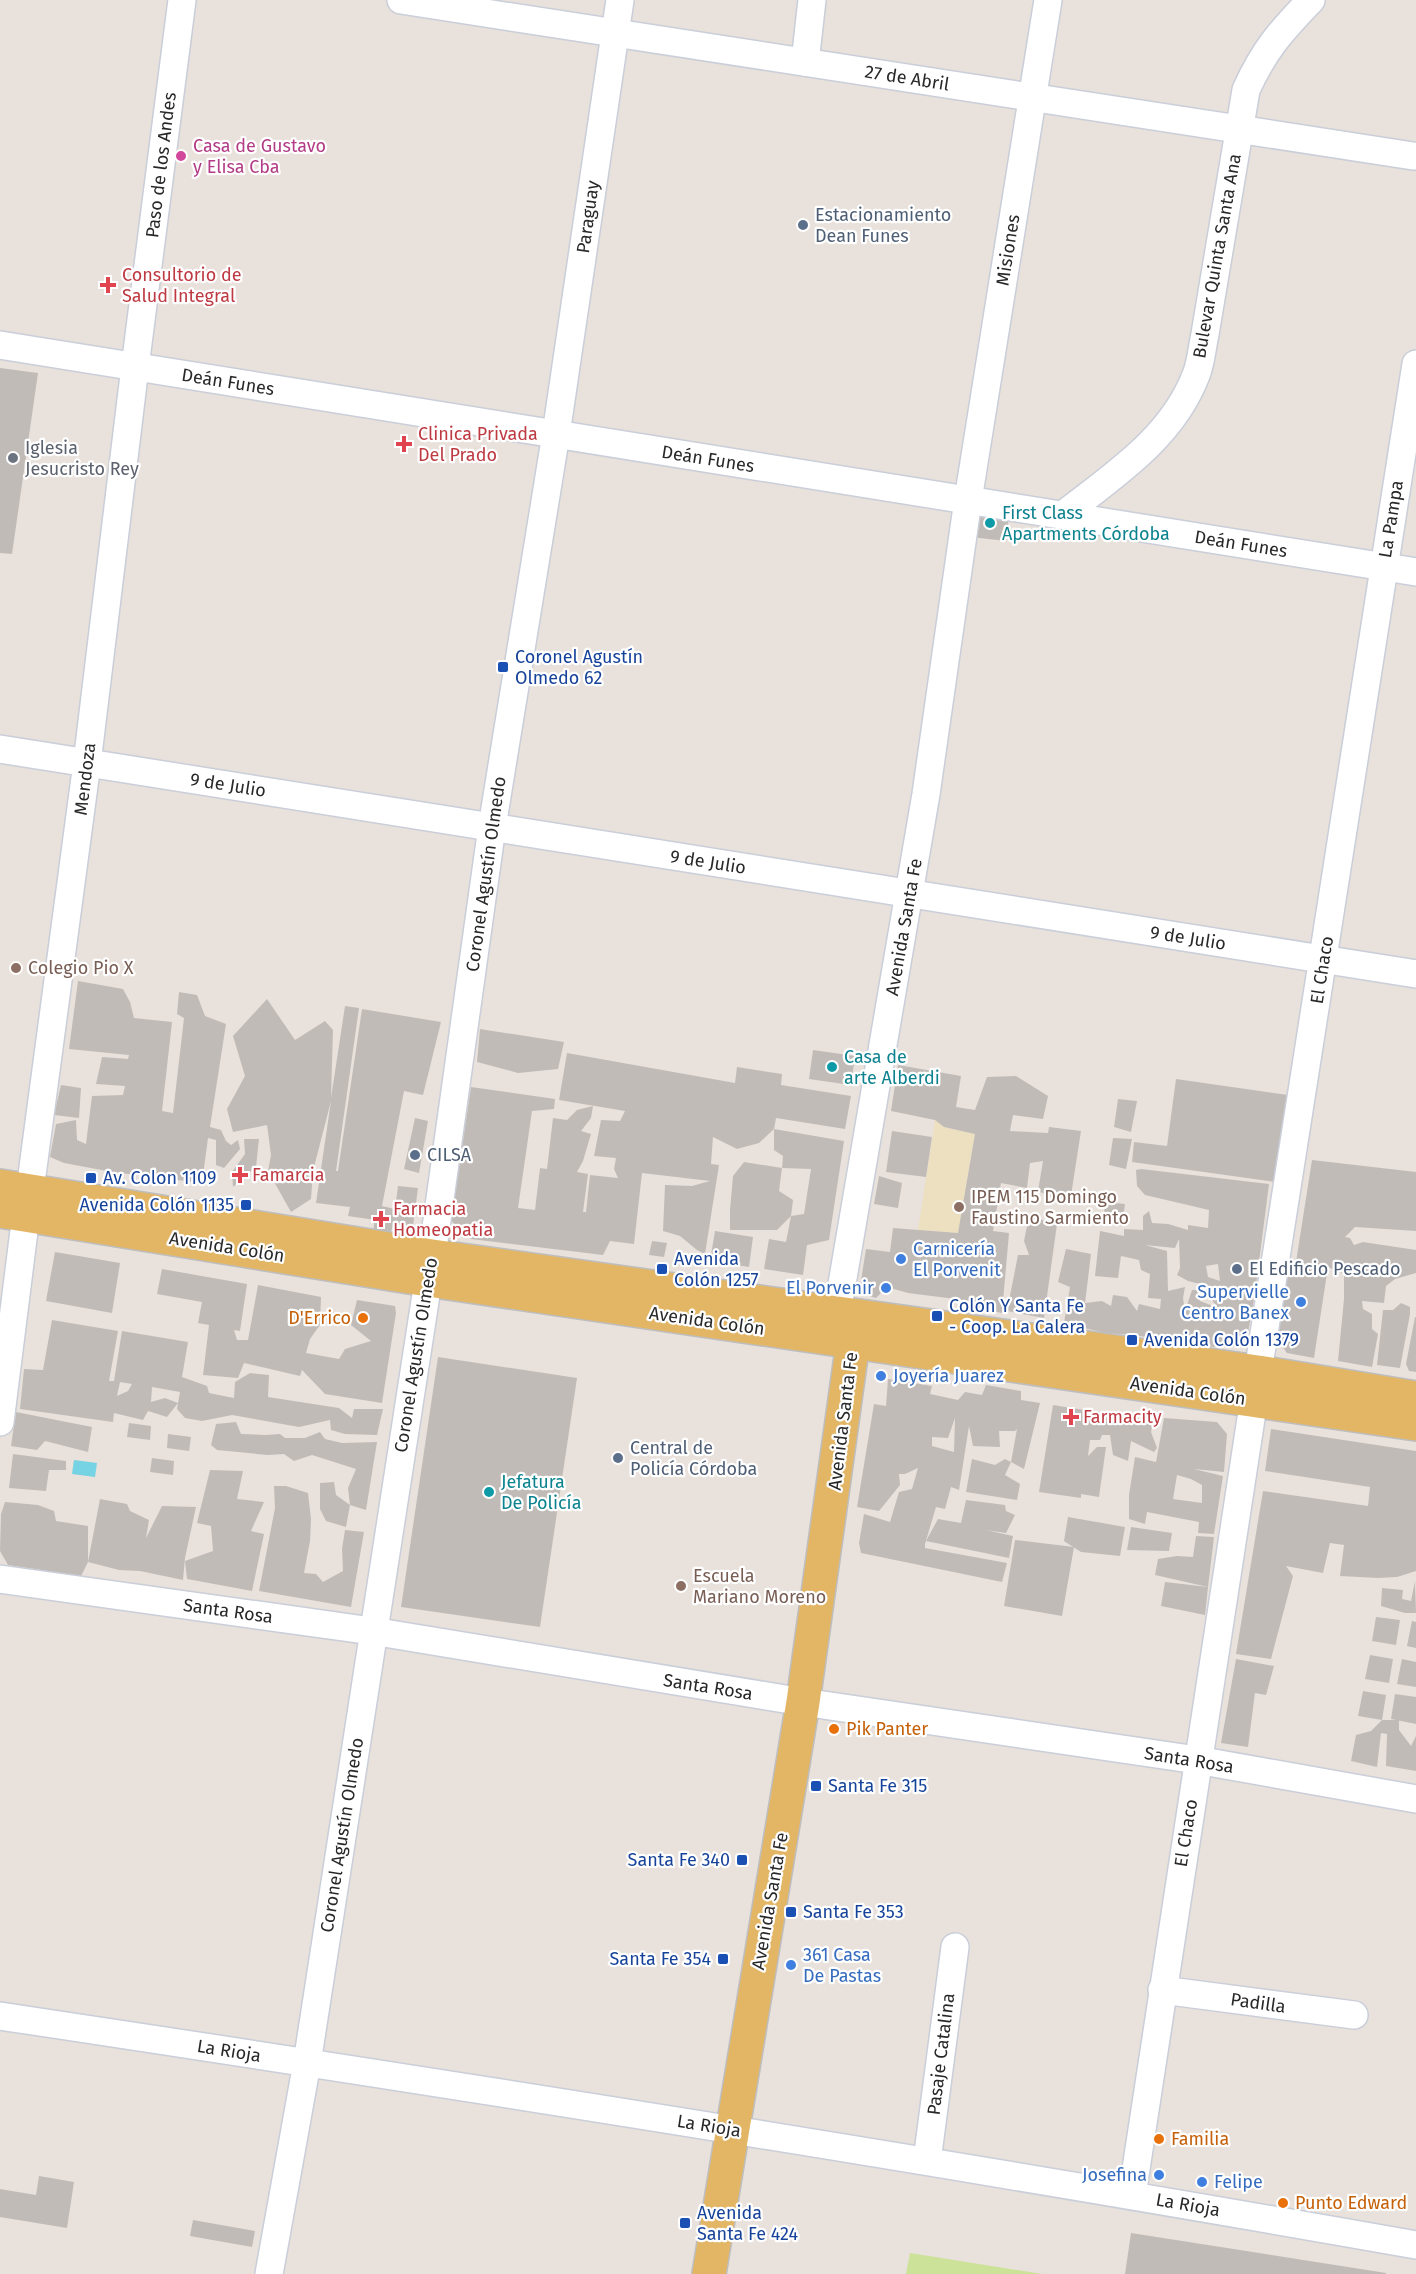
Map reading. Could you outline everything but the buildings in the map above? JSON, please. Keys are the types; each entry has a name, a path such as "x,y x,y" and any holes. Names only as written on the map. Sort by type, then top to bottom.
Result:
{"main road":[{"name":"Avenida Colón","path":"14,1201 430,1268 853,1342 1256,1386 1416,1398"},
{"name":"Avenida Colón","path":"430,1268 837,1313 1256,1386 1416,1424"},
{"name":"Avenida Santa Fe","path":"709,2274 803,1702 853,1342 837,1313"}],"street":[{"name":"Paso de los Andes","path":"135,367 182,0"},
{"name":"27 de Abril","path":"401,0 1415,159"},
{"name":"Paraguay","path":"556,434 620,0"},
{"path":"805,62 812,0"},
{"name":"Misiones","path":"968,500 1048,0"},
{"name":"Bulevar Quinta Santa Ana","path":"1063,515 1132,462 1164,430 1184,400 1197,374 1246,90 1258,63 1279,34 1311,0"},
{"name":"Deán Funes","path":"0,345 1416,572"},
{"name":"La Pampa","path":"1384,567 1416,364"},
{"name":"Mendoza","path":"0,1422 14,1201 87,763 135,367"},
{"name":"Coronel Agustín Olmedo","path":"269,2274 307,2064 372,1631 430,1268 492,827 556,434"},
{"name":"Avenida Santa Fe","path":"837,1313 910,894 968,500"},
{"name":"El Chaco","path":"1132,2195 1197,1760 1384,567"},
{"name":"9 de Julio","path":"0,749 1416,974"},
{"name":"Santa Rosa","path":"0,1579 372,1631 803,1702 1197,1760 1416,1799"},
{"name":"Pasaje Catalina","path":"927,2161 955,1947"},
{"name":"Padilla","path":"1162,1990 1354,2015"},
{"name":"La Rioja","path":"0,2016 732,2129 1132,2195 1416,2246"}],"sand":[{"path":"935,1120 944,1127 975,1134 958,1233 918,1230"}],"green space":[{"path":"910,2253 1042,2274 906,2274"}],"water":[{"path":"74,1460 97,1463 95,1477 72,1474"}],"place":[{"name":"Casa de Gustavo y Elisa Cba","path":"181,156"},
{"name":"Estacionamiento Dean Funes","path":"803,225"},
{"name":"Consultorio de Salud Integral","path":"108,285"},
{"name":"Clinica Privada Del Prado","path":"404,444"},
{"name":"Iglesia Jesucristo Rey","path":"13,458"},
{"name":"First Class Apartments Córdoba","path":"990,523"},
{"name":"Coronel Agustín Olmedo 62","path":"503,667"},
{"name":"Colegio Pio X","path":"16,968"},
{"name":"Casa de arte Alberdi","path":"832,1067"},
{"name":"CILSA","path":"415,1155"},
{"name":"Famarcia","path":"240,1175"},
{"name":"Av. Colon 1109","path":"91,1178"},
{"name":"Avenida Colón 1135","path":"246,1205"},
{"name":"IPEM 115 Domingo Faustino Sarmiento","path":"959,1207"},
{"name":"Farmacia Homeopatia","path":"381,1219"},
{"name":"Carnicería El Porvenit","path":"901,1259"},
{"name":"Avenida Colón 1257","path":"662,1269"},
{"name":"El Edificio Pescado","path":"1237,1269"},
{"name":"El Porvenir","path":"886,1288"},
{"name":"Supervielle Centro Banex","path":"1301,1302"},
{"name":"Colón Y Santa Fe - Coop. La Calera","path":"937,1316"},
{"name":"D'Errico","path":"363,1318"},
{"name":"Avenida Colón 1379","path":"1132,1340"},
{"name":"Joyería Juarez","path":"881,1376"},
{"name":"Farmacity","path":"1071,1417"},
{"name":"Central de Policía Córdoba","path":"618,1458"},
{"name":"Jefatura De Policía","path":"489,1492"},
{"name":"Escuela Mariano Moreno","path":"681,1586"},
{"name":"Pik Panter","path":"834,1729"},
{"name":"Santa Fe 315","path":"816,1786"},
{"name":"Santa Fe 340","path":"742,1860"},
{"name":"Santa Fe 353","path":"791,1912"},
{"name":"Santa Fe 354","path":"723,1959"},
{"name":"361 Casa De Pastas","path":"791,1965"},
{"name":"Familia","path":"1159,2139"},
{"name":"Josefina","path":"1159,2175"},
{"name":"Felipe","path":"1202,2182"},
{"name":"Punto Edward","path":"1283,2203"},
{"name":"Avenida Santa Fe 424","path":"685,2223"}]}
